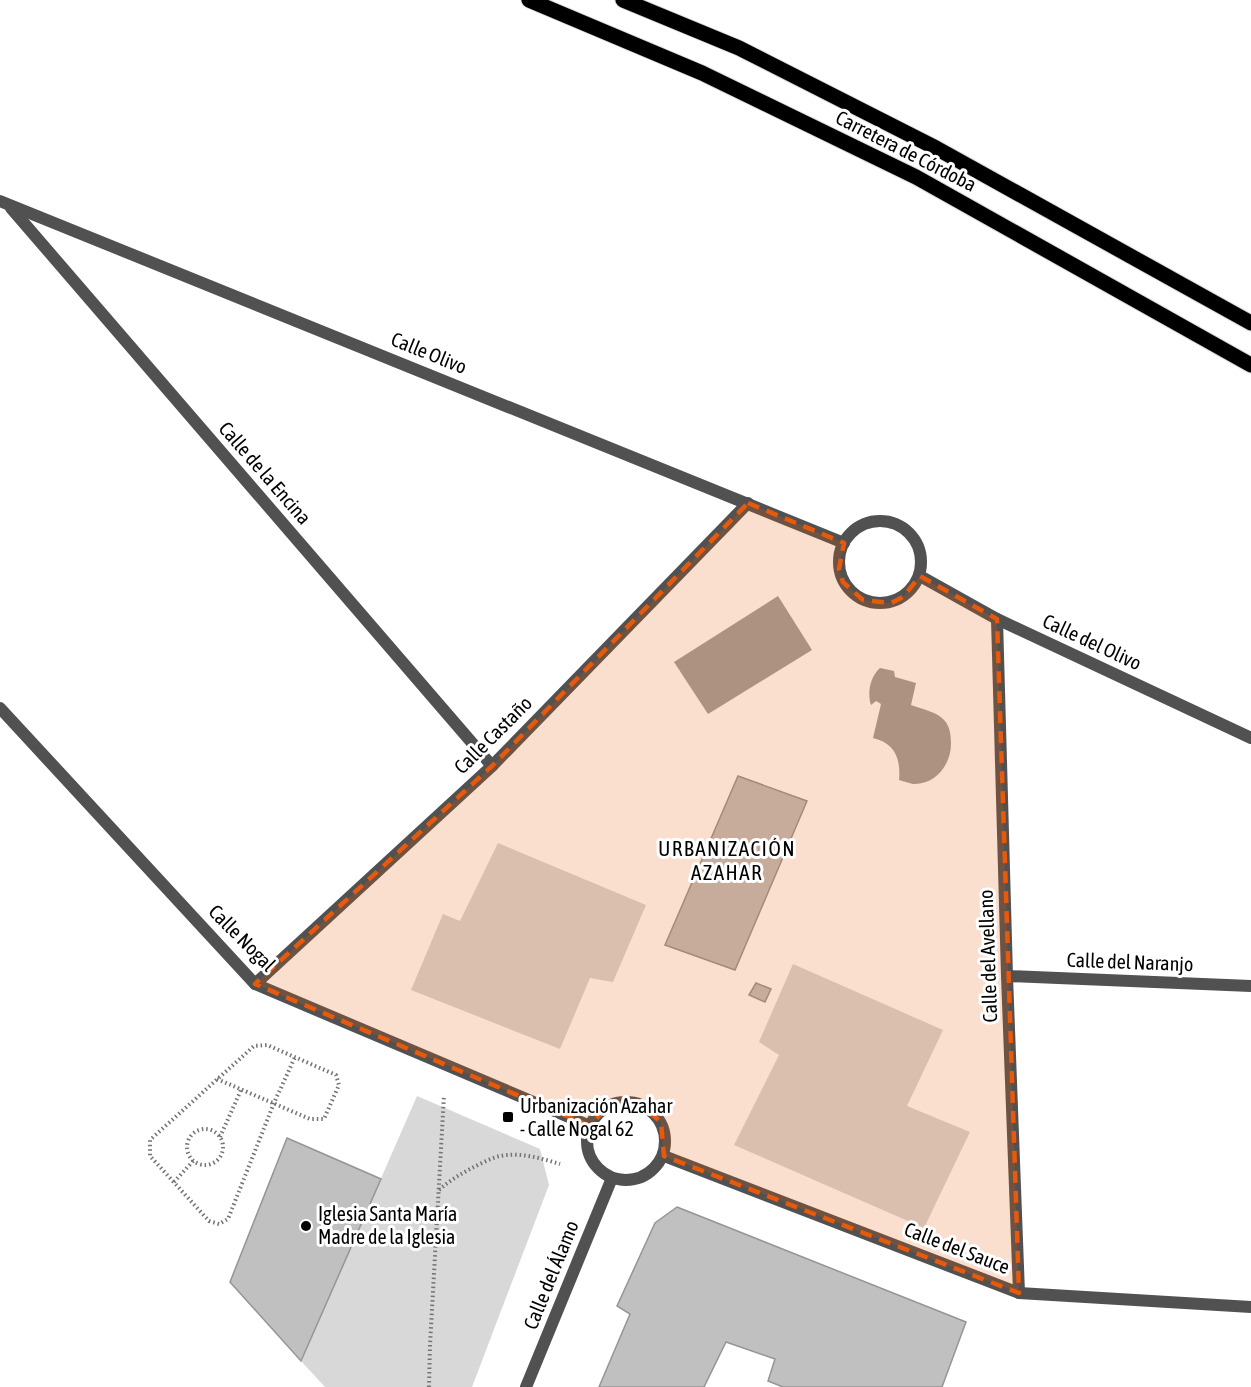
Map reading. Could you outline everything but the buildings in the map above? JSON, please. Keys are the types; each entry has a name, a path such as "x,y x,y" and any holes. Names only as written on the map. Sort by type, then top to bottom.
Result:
{"main road":[{"name":"Carretera de Córdoba","path":"529,0 702,73 916,177 1251,365"},
{"name":"Carretera de Córdoba","path":"623,0 738,48 915,138 1251,323"}],"street":[{"name":"Calle Olivo","path":"4,202 844,543"},
{"name":"Calle de la Encina","path":"4,202 492,766"},
{"name":"Calle Castaño","path":"255,984 492,766 748,503"},
{"path":"877,521 890,522 903,528 913,537 920,549 922,562 920,576 913,588 903,597 891,603 877,604 852,593 843,582 839,569 839,556 852,532 864,524 877,521"},
{"name":"Calle del Olivo","path":"920,576 997,619 1251,738"},
{"name":"Calle del Avellano","path":"997,619 1018,1293"},
{"name":"Calle Nogal","path":"0,708 255,984 590,1126"},
{"name":"Calle del Naranjo","path":"1007,976 1251,986"},
{"path":"629,1102 640,1105 652,1112 661,1122 665,1135 664,1155 651,1171 639,1178 626,1180 612,1178 593,1162 588,1150 587,1138 590,1126 596,1116 606,1108 629,1102"},
{"name":"Calle del Sauce","path":"664,1155 1018,1293 1251,1308"},
{"name":"Calle del Álamo","path":"526,1387 612,1178"}],"path":[{"path":"217,1080 274,1103 310,1119 324,1119 339,1085 336,1075 295,1057 267,1045 254,1047 217,1080 150,1140 150,1156 209,1221 219,1224 228,1219 274,1103 295,1057"},
{"path":"220,1137 241,1090"},
{"path":"429,1387 444,1095"},
{"path":"204,1128 216,1132 223,1149 219,1158 204,1165 194,1161 188,1151 189,1138 193,1133 204,1128"},
{"path":"439,1191 447,1182 462,1173 498,1156 534,1157 560,1164"},
{"path":"174,1182 194,1161"}],"highlighted area":[{"path":"748,503 844,543 839,569 843,582 863,600 891,603 903,597 920,576 997,619 1019,1293 664,1156 661,1122 640,1105 606,1108 590,1126 255,984 492,766"}],"shaded area":[{"path":"778,596 812,650 708,714 674,662"},
{"path":"880,668 894,671 895,677 916,683 911,705 938,715 948,726 951,744 948,759 940,772 928,781 913,784 899,780 899,765 895,753 887,744 873,738 881,704 876,701 871,705 869,690"},
{"path":"498,843 646,905 613,982 590,978 560,1049 411,990 443,914 460,921"},
{"path":"793,964 943,1030 907,1106 970,1132 924,1228 734,1145 779,1055 759,1042"},
{"path":"417,1096 540,1149 549,1185 472,1387 325,1387 301,1361"}],"place":[{"name":"Urbanización Azahar - Calle Nogal 62","path":"508,1117"},
{"name":"Iglesia Santa María Madre de la Iglesia","path":"306,1226"}],"district":[{"name":"URBANIZACIÓN AZAHAR","path":"727,861"}]}
